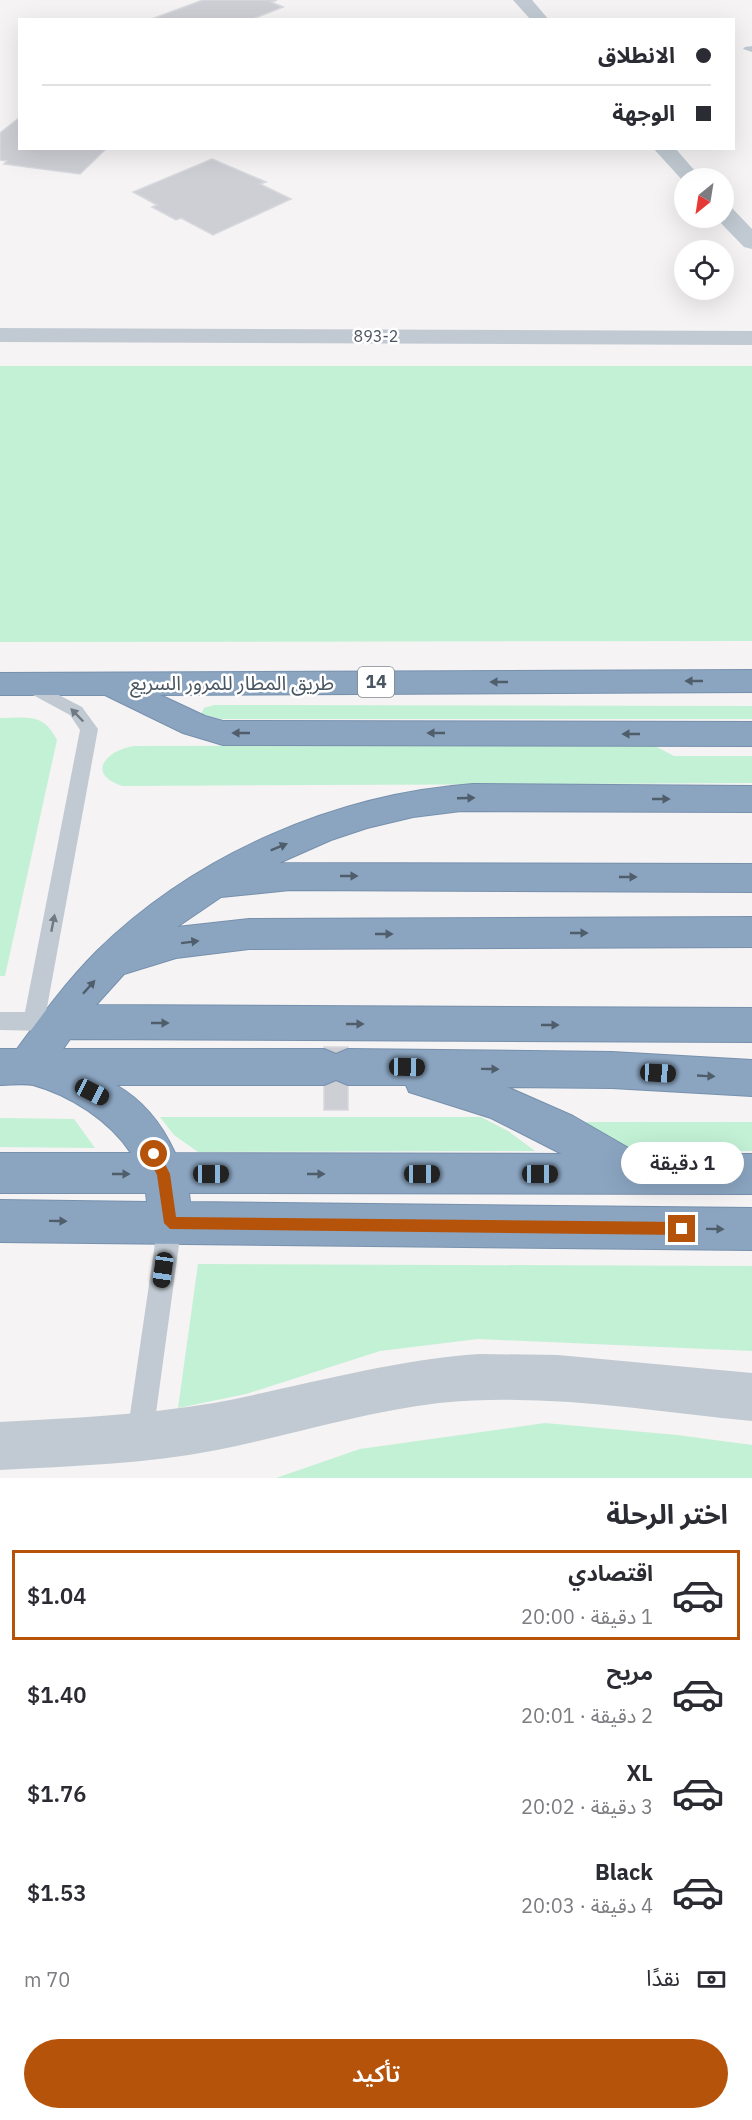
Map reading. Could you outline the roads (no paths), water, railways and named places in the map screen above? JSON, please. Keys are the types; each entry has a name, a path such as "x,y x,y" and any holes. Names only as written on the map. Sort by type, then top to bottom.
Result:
{"highway":[{"name":"طريق المطار للمرور السريع","path":"13,684 752,681"},
{"path":"110,684 195,725 223,733 752,734"},
{"path":"14,1067 47,1022 158,920 207,885 266,852 329,826 394,808 461,798 752,799"},
{"path":"207,885 290,876 752,878"},
{"path":"113,961 176,943 249,934 752,932"},
{"path":"47,1022 752,1025"},
{"path":"14,1067 612,1070 752,1078"},
{"path":"14,1067 72,1082 112,1102 144,1134 164,1174 170,1223"},
{"path":"345,1067 432,1080 501,1103 568,1134 634,1174"},
{"path":"0,1173 752,1174"},
{"path":"0,1221 752,1229"}],"street":[{"path":"522,0 539,18"},
{"path":"665,150 682,168"},
{"path":"734,224 752,243"},
{"name":"893-2","path":"0,335 752,338"},
{"path":"0,1446 140,1437 216,1426 374,1389 452,1379 506,1376 580,1378 752,1397"}],"lane":[{"path":"0,1022 47,1022 89,729 76,711 13,684"},
{"path":"140,1437 170,1223"}]}
